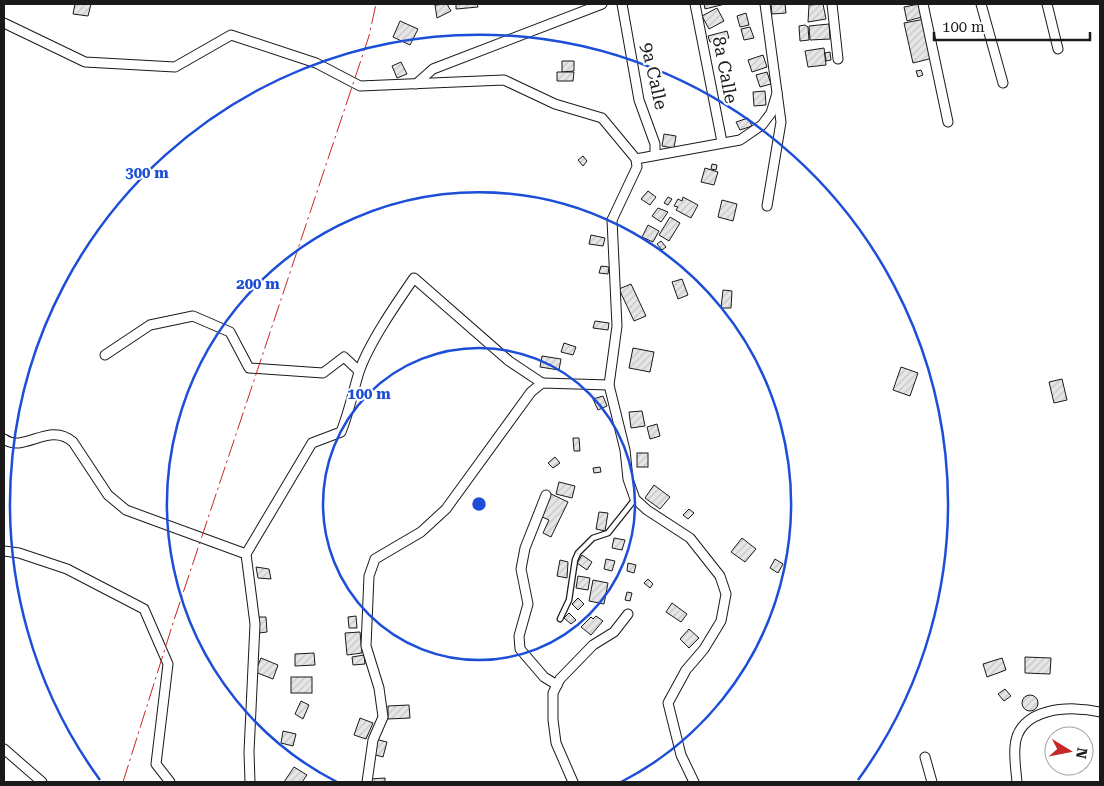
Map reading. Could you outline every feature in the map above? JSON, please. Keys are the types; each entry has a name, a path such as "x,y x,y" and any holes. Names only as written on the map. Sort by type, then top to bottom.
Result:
{"street":[{"path":"416,84 433,69 602,4"},
{"name":"9a Calle","path":"622,4 639,100 655,144 655,155"},
{"name":"8a Calle","path":"696,4 722,142"},
{"path":"765,4 781,122 767,206"},
{"path":"832,4 838,59"},
{"path":"923,4 948,122"},
{"path":"981,4 1003,83"},
{"path":"1047,4 1058,49"},
{"path":"4,23 85,62 175,67 231,35 316,63 360,86 504,80 555,104 602,118 636,159 637,167 612,220 617,326 610,385 625,450 628,479 635,499 647,510 690,538 720,576 726,594 721,621 704,649 686,670 668,703 680,755 694,782"},
{"path":"636,159 740,140 762,125 771,113 778,91"},
{"path":"250,782 249,752 255,624 246,554 312,443 341,432 352,402 359,371 387,319 414,278 509,361 542,383 610,385"},
{"path":"105,355 150,325 193,316 230,332 250,368 323,374 344,357 359,371"},
{"path":"366,782 373,740 383,717 379,688 366,646 369,576 376,559 420,532 446,509 532,392 542,383"},
{"path":"4,439 8,442 19,443 45,435 67,437 73,442 108,495 126,510 246,554"},
{"path":"546,495 525,548 521,569 528,604 519,636 520,649 544,677 557,685"},
{"path":"4,551 19,553 67,569 144,609 168,664 156,764 170,782"},
{"path":"573,782 556,743 553,693 560,679 593,645 614,632 628,614"},
{"path":"1017,782 1014,746 1020,730 1033,717 1043,712 1062,710 1100,712"},
{"path":"4,749 42,782"},
{"path":"926,758 932,782"}],"lane":[{"path":"560,619 569,600 578,553 593,538 608,533 635,499"}],"building":[{"path":"75,4 91,4 88,16 73,14"},
{"path":"447,4 451,11 437,18 435,5"},
{"path":"456,4 477,4 478,7 456,9"},
{"path":"704,4 725,4 705,9"},
{"path":"771,4 785,4 786,13 772,14"},
{"path":"823,4 826,19 808,22 809,5"},
{"path":"919,4 922,17 907,21 904,7"},
{"path":"717,8 724,21 709,29 702,16"},
{"path":"746,13 749,25 740,27 737,16"},
{"path":"925,19 933,58 913,63 904,23"},
{"path":"400,21 418,29 410,45 393,37"},
{"path":"829,24 830,39 810,40 809,26"},
{"path":"805,25 808,27 809,40 800,41 799,26"},
{"path":"750,27 754,38 744,40 741,29"},
{"path":"727,31 729,38 710,42 708,36"},
{"path":"824,48 826,65 808,67 805,51"},
{"path":"830,52 831,60 826,61 825,53"},
{"path":"763,55 767,67 752,72 748,60"},
{"path":"562,61 574,61 574,71 562,72"},
{"path":"401,62 407,74 397,78 392,66"},
{"path":"921,70 923,75 918,77 916,71"},
{"path":"557,72 574,72 573,81 557,81"},
{"path":"767,72 771,84 760,87 756,75"},
{"path":"765,91 766,105 754,106 753,92"},
{"path":"748,118 752,126 740,130 736,122"},
{"path":"664,134 676,136 674,148 662,146"},
{"path":"583,156 587,161 583,166 578,160"},
{"path":"712,164 717,165 716,170 711,169"},
{"path":"705,168 718,172 714,185 701,182"},
{"path":"648,191 656,197 650,205 641,199"},
{"path":"668,197 672,199 668,205 664,203"},
{"path":"683,197 698,205 691,218 676,210 678,207 674,206 678,199 682,201"},
{"path":"722,200 737,204 733,221 718,217"},
{"path":"658,208 668,212 661,222 652,216"},
{"path":"670,217 680,223 669,241 659,235"},
{"path":"648,225 659,231 653,242 642,237"},
{"path":"591,235 605,238 603,246 589,244"},
{"path":"661,241 666,247 662,250 657,244"},
{"path":"601,266 609,267 608,274 599,273"},
{"path":"682,279 688,295 678,299 672,282"},
{"path":"631,284 646,316 634,321 619,289"},
{"path":"723,290 732,291 731,308 721,308"},
{"path":"595,321 609,323 608,330 593,328"},
{"path":"564,343 576,347 573,355 561,352"},
{"path":"633,348 654,352 650,372 629,368"},
{"path":"542,356 561,359 559,370 540,367"},
{"path":"901,367 918,373 910,396 893,390"},
{"path":"1062,379 1067,400 1054,403 1049,382"},
{"path":"603,396 607,406 598,410 593,399"},
{"path":"642,411 645,426 631,428 629,412"},
{"path":"657,424 660,436 650,439 647,427"},
{"path":"573,438 579,438 580,451 574,451"},
{"path":"637,453 648,453 648,467 637,467"},
{"path":"555,457 560,463 553,468 548,463"},
{"path":"600,467 601,472 594,473 593,468"},
{"path":"559,482 575,486 572,498 556,494"},
{"path":"654,485 670,497 660,509 645,498"},
{"path":"549,493 568,502 551,537 543,533 549,520 538,515"},
{"path":"689,509 694,513 688,519 683,515"},
{"path":"599,512 608,513 605,531 596,529"},
{"path":"614,538 625,540 622,550 612,548"},
{"path":"742,538 756,549 745,562 731,552"},
{"path":"582,555 592,562 587,570 577,563"},
{"path":"606,559 615,561 612,571 604,569"},
{"path":"775,559 783,564 778,573 770,568"},
{"path":"560,560 568,562 567,578 557,576"},
{"path":"628,563 636,565 634,573 627,571"},
{"path":"256,567 269,569 271,579 258,578"},
{"path":"578,576 590,578 588,590 576,588"},
{"path":"648,579 653,584 650,588 644,583"},
{"path":"593,580 608,583 604,604 589,601"},
{"path":"627,592 632,593 630,601 625,600"},
{"path":"578,598 584,604 578,610 572,604"},
{"path":"672,603 687,614 681,622 666,612"},
{"path":"569,613 576,620 571,624 564,618"},
{"path":"356,616 357,628 349,628 348,617"},
{"path":"596,616 603,621 591,635 581,627 591,617 593,619"},
{"path":"258,617 266,617 267,632 259,633"},
{"path":"689,629 699,638 689,648 680,639"},
{"path":"360,632 362,653 347,655 345,633"},
{"path":"314,653 315,665 295,666 295,654"},
{"path":"364,655 365,664 353,665 352,657"},
{"path":"1025,657 1051,658 1050,674 1025,673"},
{"path":"261,658 278,665 273,679 255,672"},
{"path":"1002,658 1006,670 987,677 983,664"},
{"path":"291,677 312,677 312,693 291,693"},
{"path":"1005,689 1011,696 1004,701 998,694"},
{"path":"1030,695 1036,697 1038,703 1036,709 1030,711 1024,709 1022,703 1024,697"},
{"path":"301,701 309,705 303,719 295,714"},
{"path":"409,705 410,718 388,719 388,706"},
{"path":"360,718 373,723 366,739 354,735"},
{"path":"283,731 296,734 293,746 281,743"},
{"path":"375,739 387,742 383,757 372,754"},
{"path":"294,767 307,775 302,782 284,782"},
{"path":"385,778 385,782 369,782 369,779"}],"power":[{"path":"123,782 174,620 369,36 376,4"}]}
